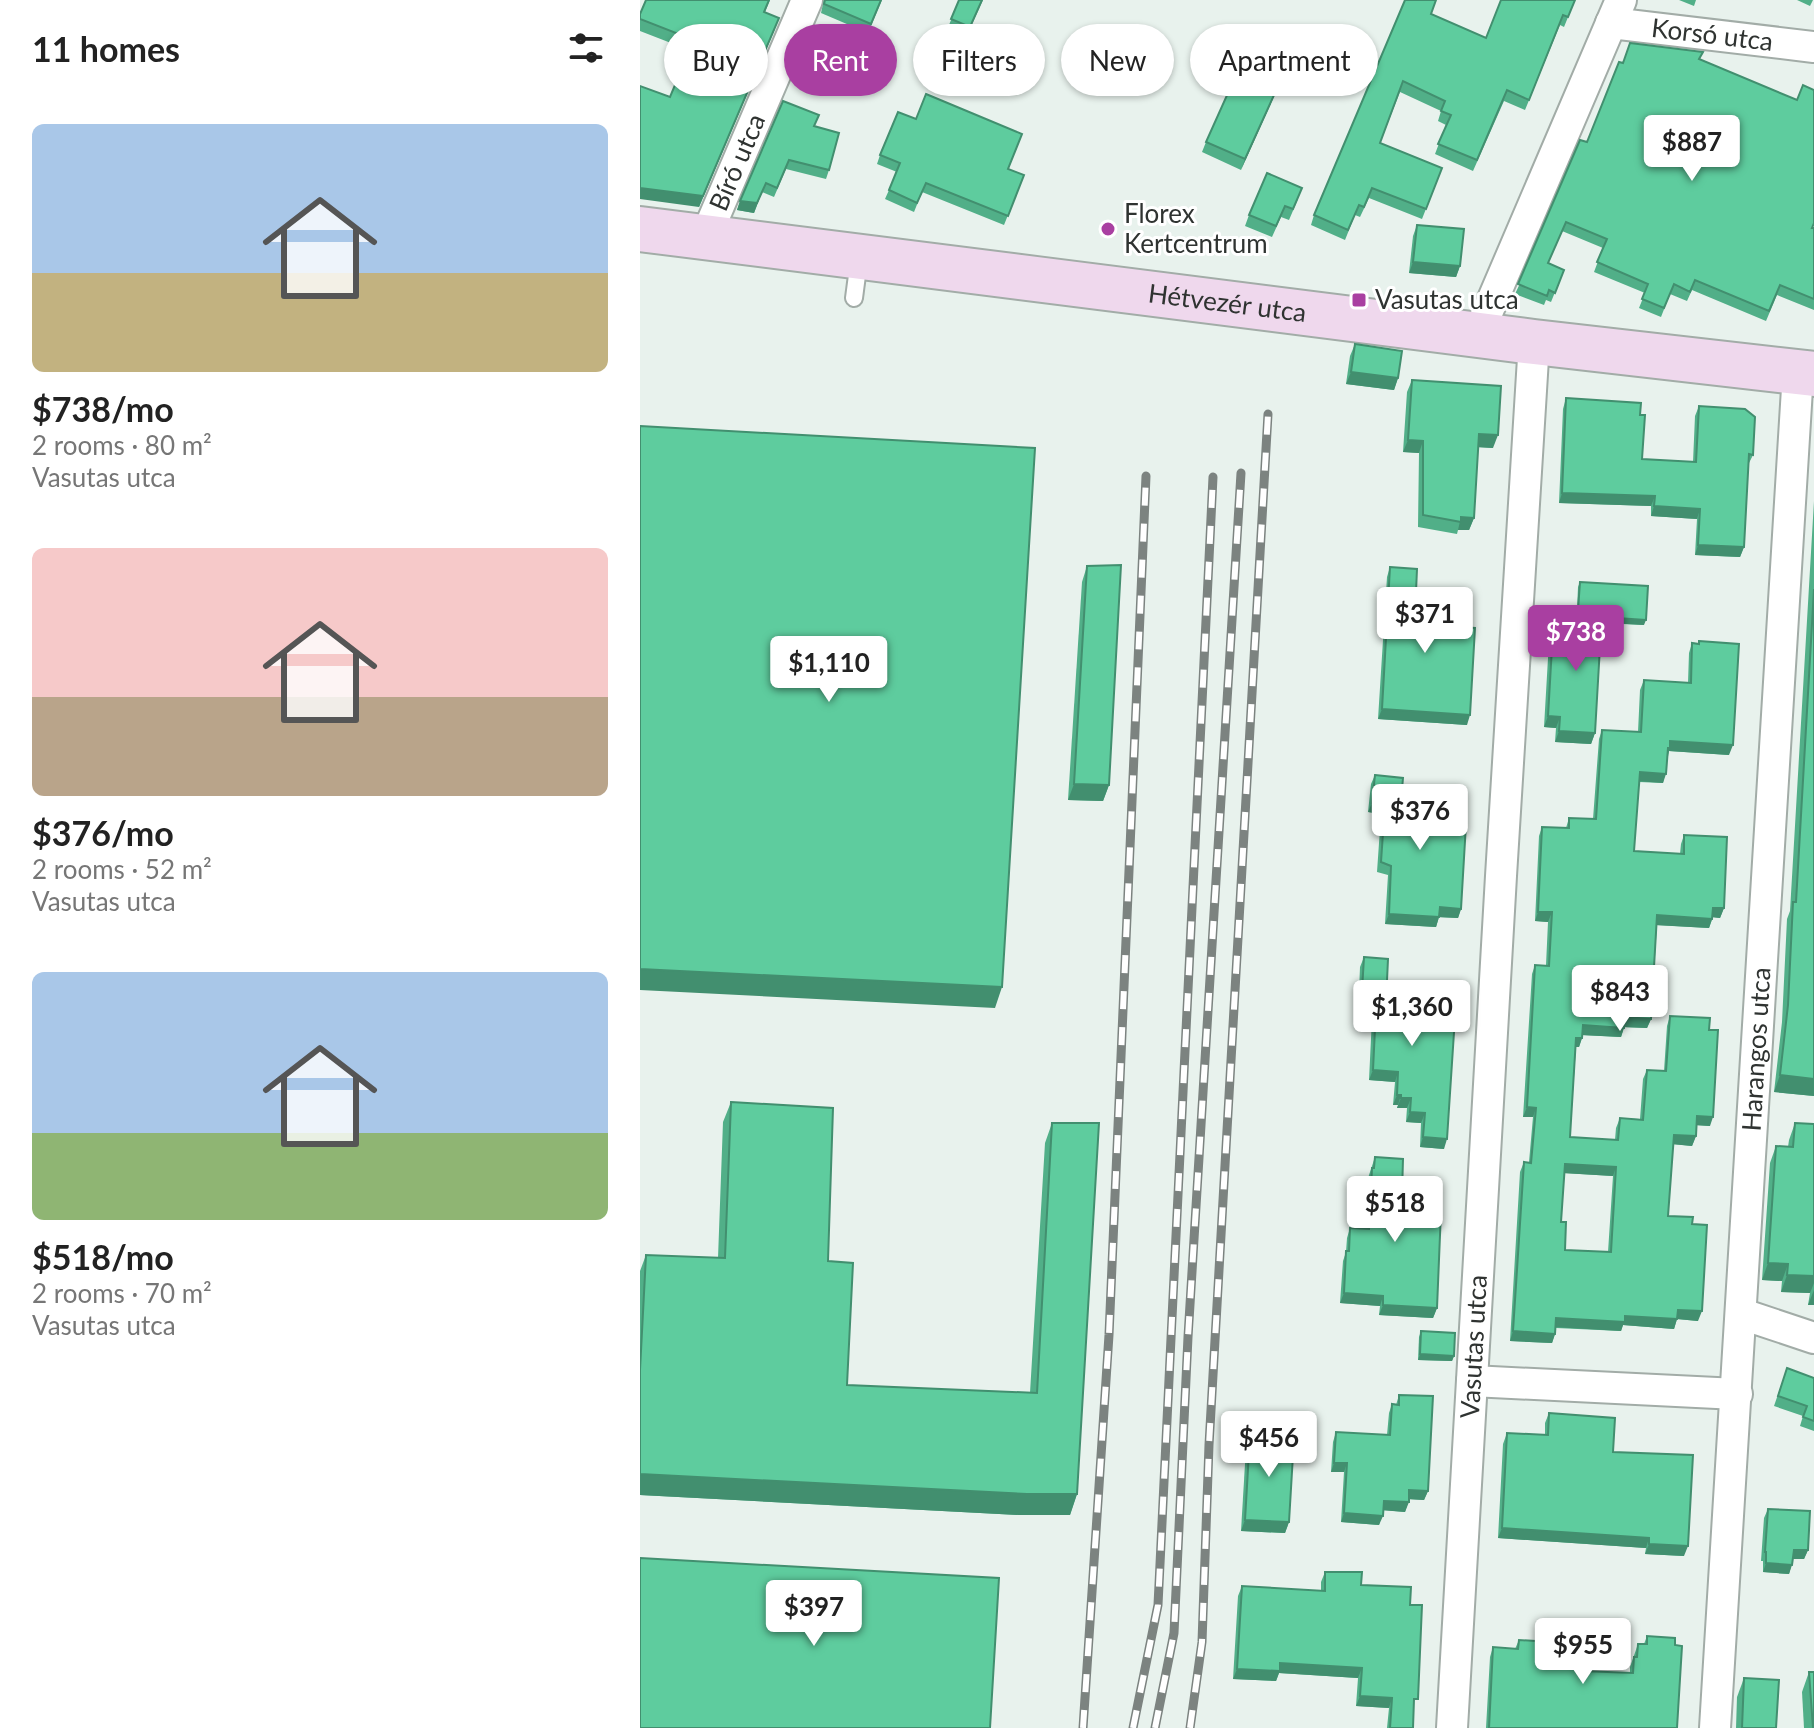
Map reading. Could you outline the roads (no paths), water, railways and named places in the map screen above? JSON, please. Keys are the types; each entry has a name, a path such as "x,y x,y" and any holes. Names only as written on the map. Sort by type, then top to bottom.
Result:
{"street":[{"name":"Bíró utca","path":"706,236 807,0"},
{"name":"Korsó utca","path":"1616,12 1814,47"},
{"path":"1478,334 1616,12"},
{"name":"Hétvezér utca","path":"640,229 706,236 856,277 1478,334 1806,373"},
{"name":"Vasutas utca","path":"1452,1728 1534,342"},
{"name":"Harangos utca","path":"1715,1728 1806,373"},
{"path":"1742,1314 1814,1338"},
{"path":"1472,1381 1737,1394"}],"railway":[{"path":"1190,1728 1202,1642 1209,1445 1268,414"},
{"path":"1155,1728 1174,1633 1188,1337 1241,473"},
{"path":"1083,1728 1109,1335 1146,476"},
{"path":"1133,1728 1158,1605 1213,477"}],"place":[{"name":"Florex Kertcentrum","path":"1108,229"},
{"name":"Vasutas utca","path":"1359,300"}]}
